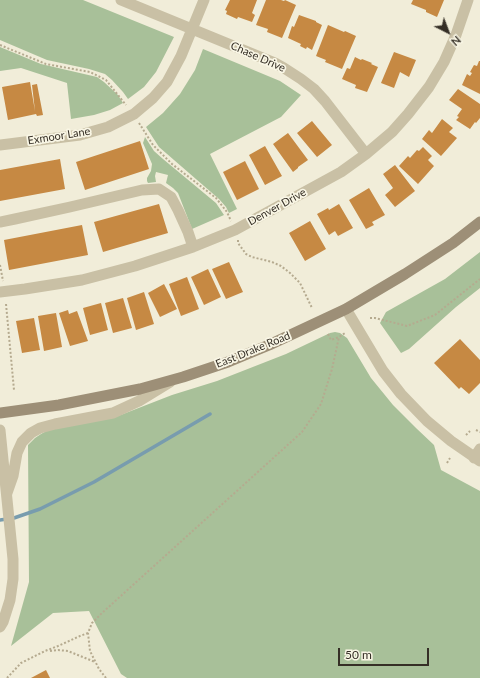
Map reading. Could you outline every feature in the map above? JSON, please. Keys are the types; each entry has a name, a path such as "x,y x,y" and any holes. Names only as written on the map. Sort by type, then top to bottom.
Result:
{"main road":[{"name":"East Drake Road","path":"0,413 60,405 140,389 228,362 346,309 423,263 453,243 480,222"}],"street":[{"name":"Chase Drive","path":"121,0 284,68 314,89 366,154"},
{"name":"Exmoor Lane","path":"0,145 80,135 108,127 134,114 153,98 167,82 181,56 204,0"},
{"name":"Denver Drive","path":"2,287 25,289 82,280 135,266 192,248 235,230 341,172 366,154 392,132 429,87 444,62 456,35 468,0"},
{"path":"0,222 142,190 159,189 171,196 188,232 192,248"},
{"path":"346,309 383,371 401,394 427,421 451,441 478,456"},
{"path":"7,493 13,476 17,453 22,442 31,433 40,428 55,424 113,413 139,401 175,379"},
{"path":"0,430 13,559 13,579 10,600 0,627"}],"path":[{"path":"0,44 46,64 90,72 106,80 127,106"},
{"path":"140,124 153,145 172,164 216,198 227,212 231,220"},
{"path":"236,236 238,243 246,254 272,262 281,266 290,273 300,283 312,308"},
{"path":"0,265 2,287"},
{"path":"370,318 376,318 407,326 435,315 480,279"},
{"path":"6,304 14,390"},
{"path":"328,334 330,340 345,333"},
{"path":"106,678 99,669 90,651 88,633 92,623 302,432 321,404 332,369 339,337"},
{"path":"476,430 480,432"},
{"path":"466,435 470,431"},
{"path":"447,463 450,458"},
{"path":"7,678 21,663 88,633"},
{"path":"45,651 68,651 96,662"}],"green space":[{"path":"0,0 83,0 174,37 156,72 144,87 128,99 105,74 47,60 0,40"},
{"path":"0,47 41,64 97,77 118,95 123,103 110,110 94,115 71,119 67,83 21,68 0,71"},
{"path":"203,49 280,81 301,95 281,117 210,154 237,209 229,213 219,199 159,147 146,127 163,113 180,94 195,70"},
{"path":"145,137 154,151 216,203 224,215 192,229 178,193 166,183 168,175 156,172 156,182 148,183 147,178 151,171 152,164 143,143"},
{"path":"480,252 480,288 456,307 409,349 401,353 380,323 386,312 445,279"},
{"path":"335,332 340,333 347,338 371,378 393,405 434,445 441,470 480,491 480,678 127,678 121,674 89,611 53,613 11,646 29,582 28,445 35,438 50,429 118,416 172,395 217,381 286,354"}],"building":[{"path":"230,0 257,0 252,13 255,15 252,22 238,17 237,19 226,14 227,11 225,10"},
{"path":"266,0 285,0 296,5 282,38 267,32 268,29 256,25"},
{"path":"413,0 444,0 437,17 426,12 426,10 411,4"},
{"path":"299,15 316,21 322,25 312,50 307,47 306,49 300,46 301,44 288,38 292,26 294,27"},
{"path":"328,25 356,36 342,69 325,62 326,60 316,56"},
{"path":"394,52 416,60 409,77 400,72 394,88 381,83"},
{"path":"355,57 372,63 371,64 378,67 367,92 355,88 356,85 342,79 347,68 350,69"},
{"path":"479,61 480,94 462,85 467,74 470,76 472,73 470,72 474,65 477,66"},
{"path":"30,82 35,111 32,85 37,84 43,115 37,116 36,114 8,120 2,87"},
{"path":"458,89 480,104 480,118 470,129 456,120 462,109 449,100"},
{"path":"442,119 453,128 449,132 457,138 441,156 422,139 429,130 432,133"},
{"path":"312,121 332,145 317,157 297,133"},
{"path":"288,133 308,160 293,172 273,144"},
{"path":"140,141 149,169 85,190 76,162"},
{"path":"265,146 282,176 265,185 249,155"},
{"path":"423,147 432,156 428,160 434,166 418,184 399,166 408,156 410,158 417,150 419,151"},
{"path":"60,159 65,189 0,201 0,170"},
{"path":"245,161 259,189 237,200 223,172"},
{"path":"395,165 415,191 395,207 385,195 393,188 383,174"},
{"path":"369,188 385,215 372,222 374,225 366,229 349,200"},
{"path":"159,204 168,233 103,252 94,222"},
{"path":"339,204 353,228 338,236 335,231 329,235 317,214 328,208 329,210"},
{"path":"310,221 326,249 305,261 289,233"},
{"path":"82,225 88,255 9,270 4,240"},
{"path":"229,262 243,292 226,299 212,269"},
{"path":"208,269 221,297 204,305 191,277"},
{"path":"187,277 199,309 181,316 169,284"},
{"path":"164,284 177,309 160,317 148,293"},
{"path":"144,292 154,324 136,330 127,298"},
{"path":"123,298 132,328 113,333 105,303"},
{"path":"101,303 108,330 90,335 83,308"},
{"path":"68,310 69,314 77,311 88,341 70,346 59,313"},
{"path":"56,313 62,347 44,351 38,316"},
{"path":"34,318 40,350 22,353 16,321"},
{"path":"460,339 480,360 480,383 469,394 461,387 459,389 434,363"},
{"path":"46,670 50,678 31,678"}],"waterway":[{"path":"0,520 14,518 40,509 94,482 210,414"}]}
